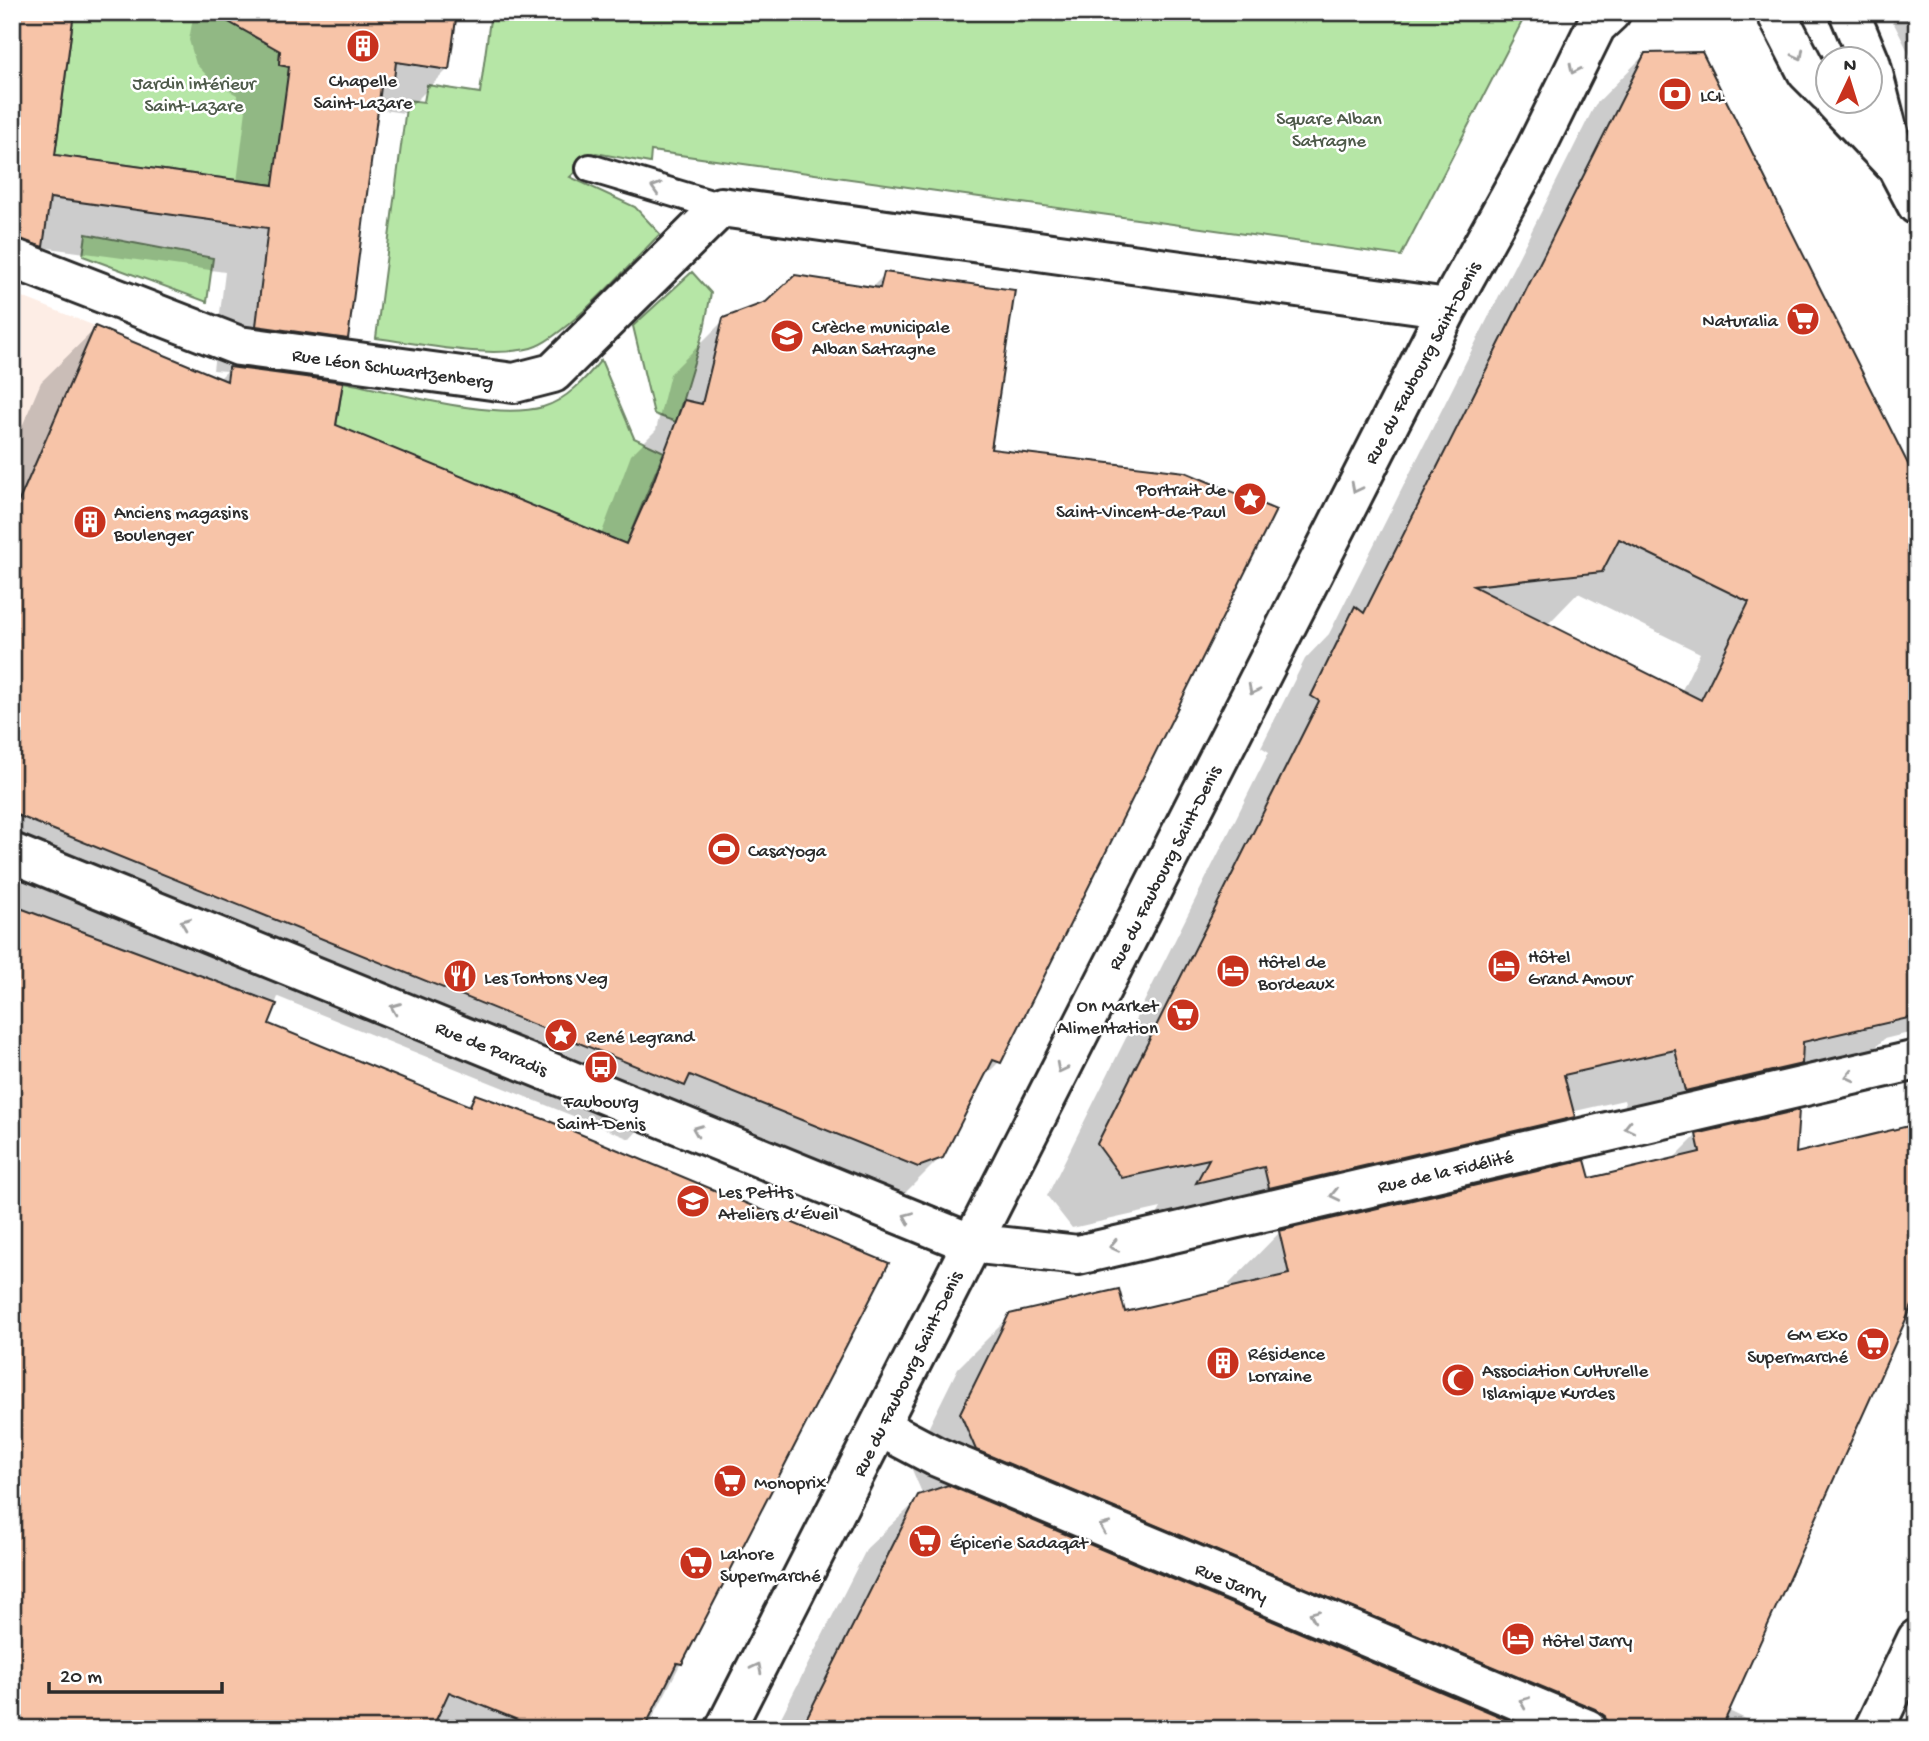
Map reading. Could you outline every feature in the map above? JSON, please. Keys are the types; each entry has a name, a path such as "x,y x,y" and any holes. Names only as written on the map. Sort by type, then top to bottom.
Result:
{"street":[{"name":"Rue du Faubourg Saint-Denis","path":"725,1729 1448,308 1532,156 1595,26 1611,12"},
{"path":"1776,12 1807,72 1814,79"},
{"path":"1849,12 1863,46"},
{"path":"1884,103 1907,167 1917,205"},
{"path":"1851,116 1907,167"},
{"path":"721,207 1448,308"},
{"name":"Rue Léon Schwartzenberg","path":"12,258 239,346 514,383 553,373 721,207"},
{"name":"Rue de Paradis","path":"12,853 970,1243"},
{"name":"Rue de la Fidélité","path":"970,1243 1078,1255 1917,1060"},
{"name":"Rue Jarry","path":"880,1427 935,1456 1587,1729"},
{"path":"1874,1729 1917,1639"}],"lane":[{"path":"590,168 721,207"}],"shaded area":[{"path":"12,293 95,326 12,517"}],"green space":[{"name":"Jardin intérieur Saint-Lazare","path":"74,12 236,12 256,38 280,49 279,65 299,68 273,185 55,155"},
{"name":"Square Alban Satragne","path":"491,12 1527,12 1401,256 651,151 650,163 596,153 570,177 635,207 660,234 579,315 545,342 513,351 475,351 376,338 407,100 424,102 427,85 480,93"},
{"path":"86,234 213,258 207,302 83,256"},
{"path":"692,272 711,293 704,329 676,422 654,414 633,326"},
{"path":"601,360 634,438 664,452 626,544 336,426 343,382 444,404 522,410 552,404 568,394"}],"building":[{"path":"12,12 74,12 55,155 273,185 289,67 279,65 280,51 211,12 457,12 449,70 396,62 394,79 382,79 348,339 256,326 268,228 50,198 43,247 12,237"},
{"path":"1702,52 1917,482 1917,1016 1803,1042 1802,1064 1685,1091 1675,1050 1564,1075 1575,1117 1269,1188 1264,1167 1196,1183 1209,1159 1122,1178 1097,1144 1319,701 1311,696 1355,606 1364,613 1645,53","holes":["1619,539 1749,602 1701,700 1473,586 1602,572"]},
{"path":"884,272 1015,290 991,449 1185,472 1276,510 1001,1063 993,1060 943,1158 918,1167 690,1075 685,1086 12,813 12,517 95,326 227,381 229,367 343,382 336,425 626,544 651,488 684,400 702,404 723,318 766,302 795,275 880,288"},
{"path":"12,905 277,1004 269,1024 425,1088 470,1106 475,1094 549,1121 889,1263 682,1664 677,1663 644,1729 540,1729 449,1692 432,1729 12,1729"},
{"path":"1799,1110 1796,1153 1917,1124 1917,1295 1721,1729 1608,1729 1605,1716 1595,1709 976,1450 960,1413 1009,1314 1119,1289 1125,1312 1289,1274 1279,1231 1585,1160 1590,1178 1700,1152 1696,1134"},
{"path":"948,1485 1530,1729 801,1729 918,1495"}],"place":[{"name":"Chapelle Saint-Lazare","path":"363,46"},
{"name":"LCL","path":"1675,94"},
{"name":"Naturalia","path":"1803,319"},
{"name":"Crèche municipale Alban Satragne","path":"787,336"},
{"name":"Portrait de Saint-Vincent-de-Paul","path":"1250,499"},
{"name":"Anciens magasins Boulenger","path":"90,522"},
{"name":"CasaYoga","path":"724,849"},
{"name":"Hôtel Grand Amour","path":"1504,966"},
{"name":"Hôtel de Bordeaux","path":"1233,971"},
{"name":"Les Tontons Veg","path":"460,976"},
{"name":"On Market Alimentation","path":"1183,1015"},
{"name":"René Legrand","path":"561,1035"},
{"name":"Faubourg Saint-Denis","path":"601,1067"},
{"name":"Les Petits Ateliers d’Éveil","path":"693,1201"},
{"name":"GM Exo Supermarché","path":"1873,1344"},
{"name":"Résidence Lorraine","path":"1223,1363"},
{"name":"Association Culturelle Islamique Kurdes","path":"1458,1380"},
{"name":"Monoprix","path":"730,1481"},
{"name":"Épicerie Sadaqat","path":"925,1541"},
{"name":"Lahore Supermarché","path":"696,1563"},
{"name":"Hôtel Jarry","path":"1518,1639"}]}
